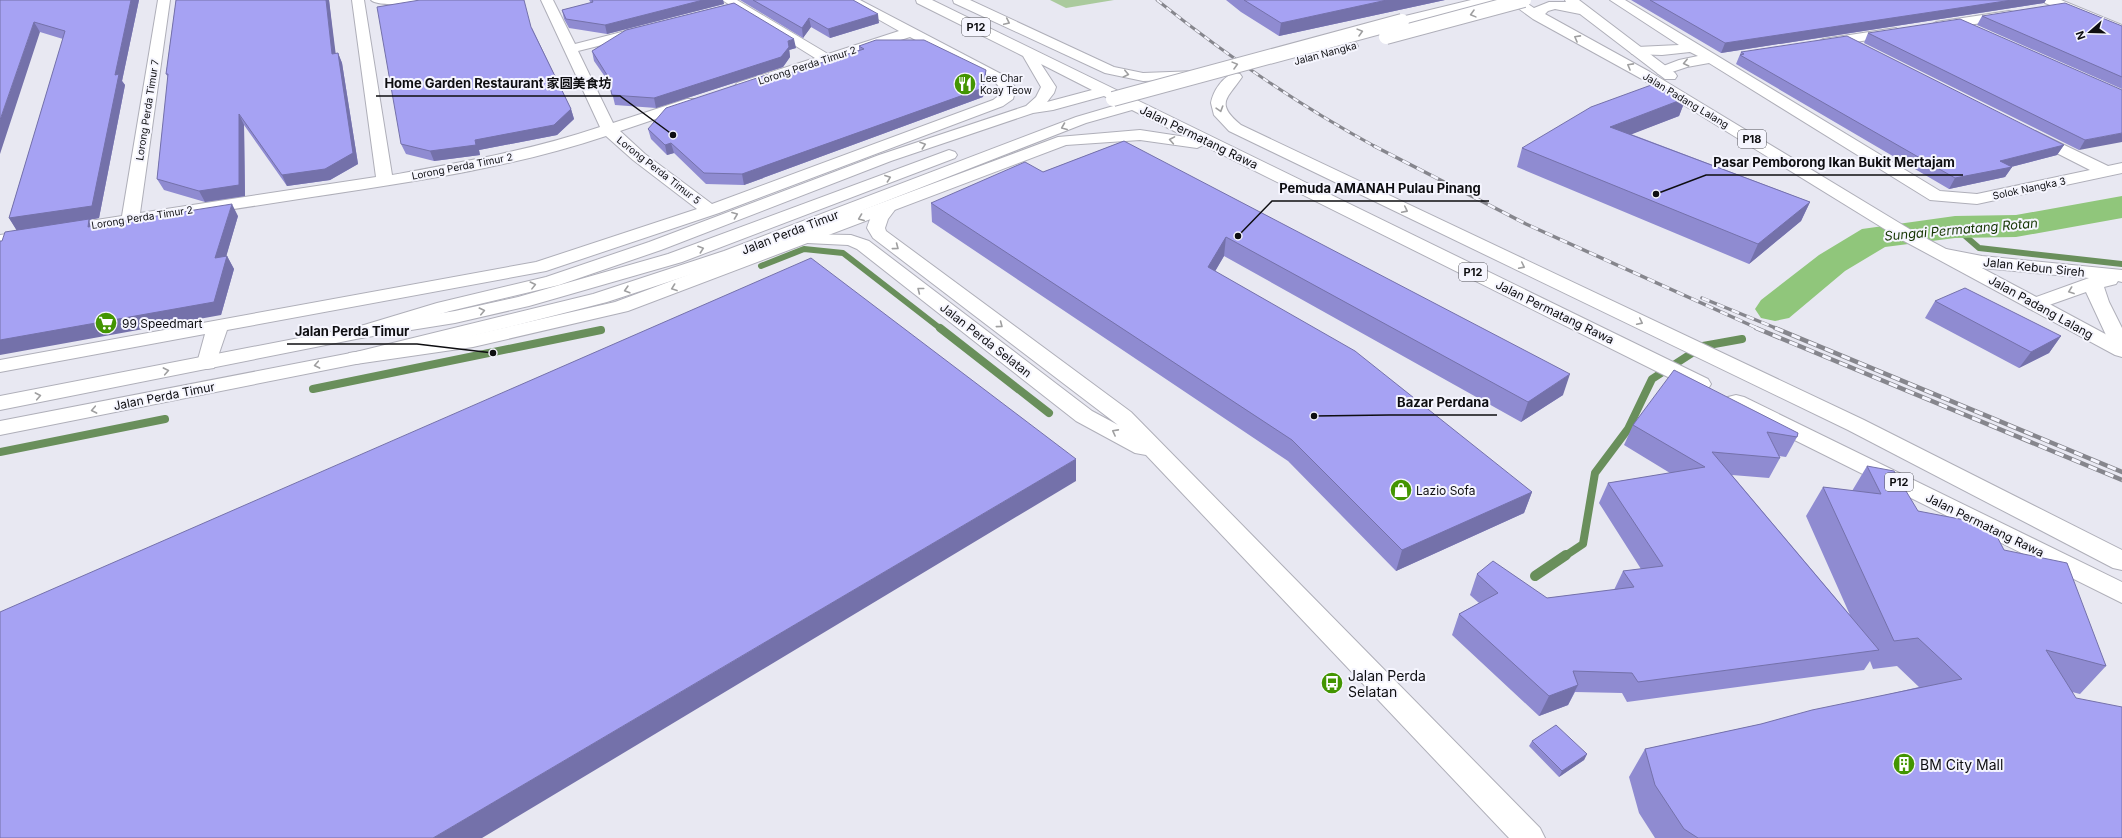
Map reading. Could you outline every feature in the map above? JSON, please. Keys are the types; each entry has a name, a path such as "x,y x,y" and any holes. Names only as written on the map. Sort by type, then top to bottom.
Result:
{"street":[{"name":"Lorong Perda Timur 7","path":"130,219 164,0"},
{"path":"358,0 385,181"},
{"path":"377,0 421,0"},
{"name":"Lorong Perda Timur 5","path":"547,0 609,130 639,158 709,210"},
{"path":"0,366 539,267 593,252 709,210 998,103 1008,96 1010,92 1009,88 1000,79 850,0"},
{"name":"Jalan Permatang Rawa","path":"922,0 1030,54 1115,99 1148,112 2122,593"},
{"path":"959,0 1110,70 1143,77 1197,74"},
{"path":"1402,21 1468,0"},
{"name":"Jalan Nangka","path":"1115,99 1197,74 1486,0"},
{"name":"Jalan Padang Lalang","path":"1513,0 1538,16 1645,75 1942,254 2122,351"},
{"name":"Jalan Nangka","path":"1115,99 1235,77 1524,0"},
{"name":"Jalan Padang Lalang","path":"1571,0 1663,71 1905,231"},
{"path":"1616,0 1712,59"},
{"path":"730,5 826,59"},
{"path":"2046,5 2065,6 2122,30"},
{"path":"1538,16 1538,11 1548,6 1562,6 1586,11"},
{"path":"1809,45 2019,13"},
{"path":"1958,22 1980,32"},
{"path":"570,49 654,28"},
{"name":"Lorong Perda Timur 2","path":"730,90 911,32"},
{"path":"1845,40 1866,50"},
{"path":"1637,51 1662,51 1694,47"},
{"path":"1030,54 1031,59 1048,86 1048,92 1044,98 1031,109"},
{"path":"1663,71 1684,63 1735,56"},
{"name":"Solok Nangka 3","path":"1712,59 1936,196 1977,199 2122,168"},
{"path":"1235,77 1222,88 1218,104 1218,110 1221,116 1235,128 1856,425 2122,561"},
{"name":"Lorong Perda Timur 2","path":"0,240 385,181 503,160 609,130 708,97"},
{"path":"361,332 444,307 552,281 656,246 885,158 1031,109 1115,99"},
{"name":"Jalan Perda Timur","path":"0,403 361,332 455,317 522,302 625,274 720,242 1024,127 1115,99"},
{"name":"Jalan Perda Timur","path":"0,428 356,358 502,323 637,287 731,255 1081,120 1115,99"},
{"path":"356,358 473,341 621,307 1064,140 1148,112"},
{"path":"2021,129 2105,171"},
{"path":"1064,140 1140,135 1182,142 1211,144"},
{"name":"Jalan Perda Selatan","path":"888,207 879,218 876,228 879,234 1123,417 1340,640 1529,838"},
{"name":"Jalan Perda Selatan","path":"807,238 845,239 863,245 1084,416 1162,458"},
{"name":"Jalan Kebun Sireh","path":"1942,254 1982,262 2122,276"},
{"name":"Jalan Kebun Sireh","path":"2035,304 2093,283 2122,276"},
{"path":"2093,283 2099,302 2122,348"},
{"path":"207,362 218,326"}],"green space":[{"path":"1050,0 1114,0 1066,8"}],"building":[{"path":"0,0 131,0 115,75 119,74 92,206 9,218 65,31 34,22 0,120"},
{"path":"176,0 326,0 332,54 338,53 353,153 325,169 282,175 239,114 239,185 199,191 157,179 168,74 166,74"},
{"path":"420,0 524,0 531,27 571,109 554,125 475,140 476,145 430,151 401,144 377,7"},
{"path":"592,0 703,0 605,25 566,19 562,10 593,2"},
{"path":"753,0 853,0 878,14 828,29 809,18 802,28"},
{"path":"1244,0 1387,0 1281,23"},
{"path":"1650,0 2012,0 1725,43"},
{"path":"734,3 794,39 788,41 789,47 781,57 654,98 612,95 607,75 592,51 626,30"},
{"path":"2065,3 2122,26 2122,77 1982,16"},
{"path":"1960,19 2122,90 2122,133 2085,140 1868,33"},
{"path":"1847,36 2064,145 2000,161 2012,167 1955,178 1740,55 1744,54 1741,52"},
{"path":"876,40 924,40 986,70 983,88 742,174 704,173 671,143 665,145 648,129 666,108 769,74 765,81 864,49 859,46"},
{"path":"1654,84 1686,98 1610,127 1810,202 1758,244 1522,148 1591,107"},
{"path":"1124,141 1570,374 1528,402 1226,237 1208,267 1355,351 1532,492 1402,550 1292,440 931,203 1025,162 1043,172"},
{"path":"232,204 215,258 227,256 214,302 0,340 0,241 2,241 5,232 89,219 88,227"},
{"path":"811,258 1076,459 433,838 0,838 0,612"},
{"path":"1965,288 2061,336 2031,352 1935,301"},
{"path":"1674,370 1798,433 1797,437 1767,432 1780,458 1712,452 1879,650 1638,682 1632,673 1573,671 1578,685 1549,696 1459,614 1498,593 1477,574 1493,561 1547,598 1634,587 1623,571 1663,566 1608,483 1705,467 1633,425"},
{"path":"1867,466 1894,471 1918,511 1991,525 2004,550 2067,563 2106,666 2046,650 2076,698 2122,707 2122,838 1698,838 1684,829 1655,785 1645,749 1761,724 1812,710 1962,679 1918,638 1894,641 1823,487 1881,494"},
{"path":"1556,725 1587,754 1562,771 1532,741"}],"waterway":[{"name":"Sungai Permatang Rotan","path":"1775,309 1832,263 1875,237 1955,227 2016,226 2122,207"},
{"path":"1955,227 1979,248 2122,264"},
{"path":"761,266 804,249 843,253 941,329"},
{"path":"940,328 1049,413"},
{"path":"313,389 601,330"},
{"name":"Sungai Permatang Rotan","path":"1565,556 1583,544 1595,473 1628,429 1652,379 1703,346 1742,339"},
{"path":"0,452 165,419"},
{"name":"Sungai Permatang Rotan","path":"1535,576 1566,555"}],"railway":[{"path":"1157,0 1236,60 1291,97 1376,147"},
{"path":"1374,146 1526,224 1759,329"},
{"path":"1702,298 1778,329"},
{"path":"1756,328 2122,480"},
{"path":"1775,328 2122,472"}],"place":[{"name":"Lee Char Koay Teow","path":"965,84"},
{"name":"Home Garden Restaurant 家圆美食坊","path":"673,135"},
{"name":"Pasar Pemborong Ikan Bukit Mertajam","path":"1656,194"},
{"name":"Pemuda AMANAH Pulau Pinang","path":"1238,236"},
{"name":"99 Speedmart","path":"106,323"},
{"name":"Jalan Perda Timur","path":"493,353"},
{"name":"Bazar Perdana","path":"1314,416"},
{"name":"Lazio Sofa","path":"1401,490"},
{"name":"Jalan Perda Selatan","path":"1332,683"},
{"name":"BM City Mall","path":"1904,764"}]}
